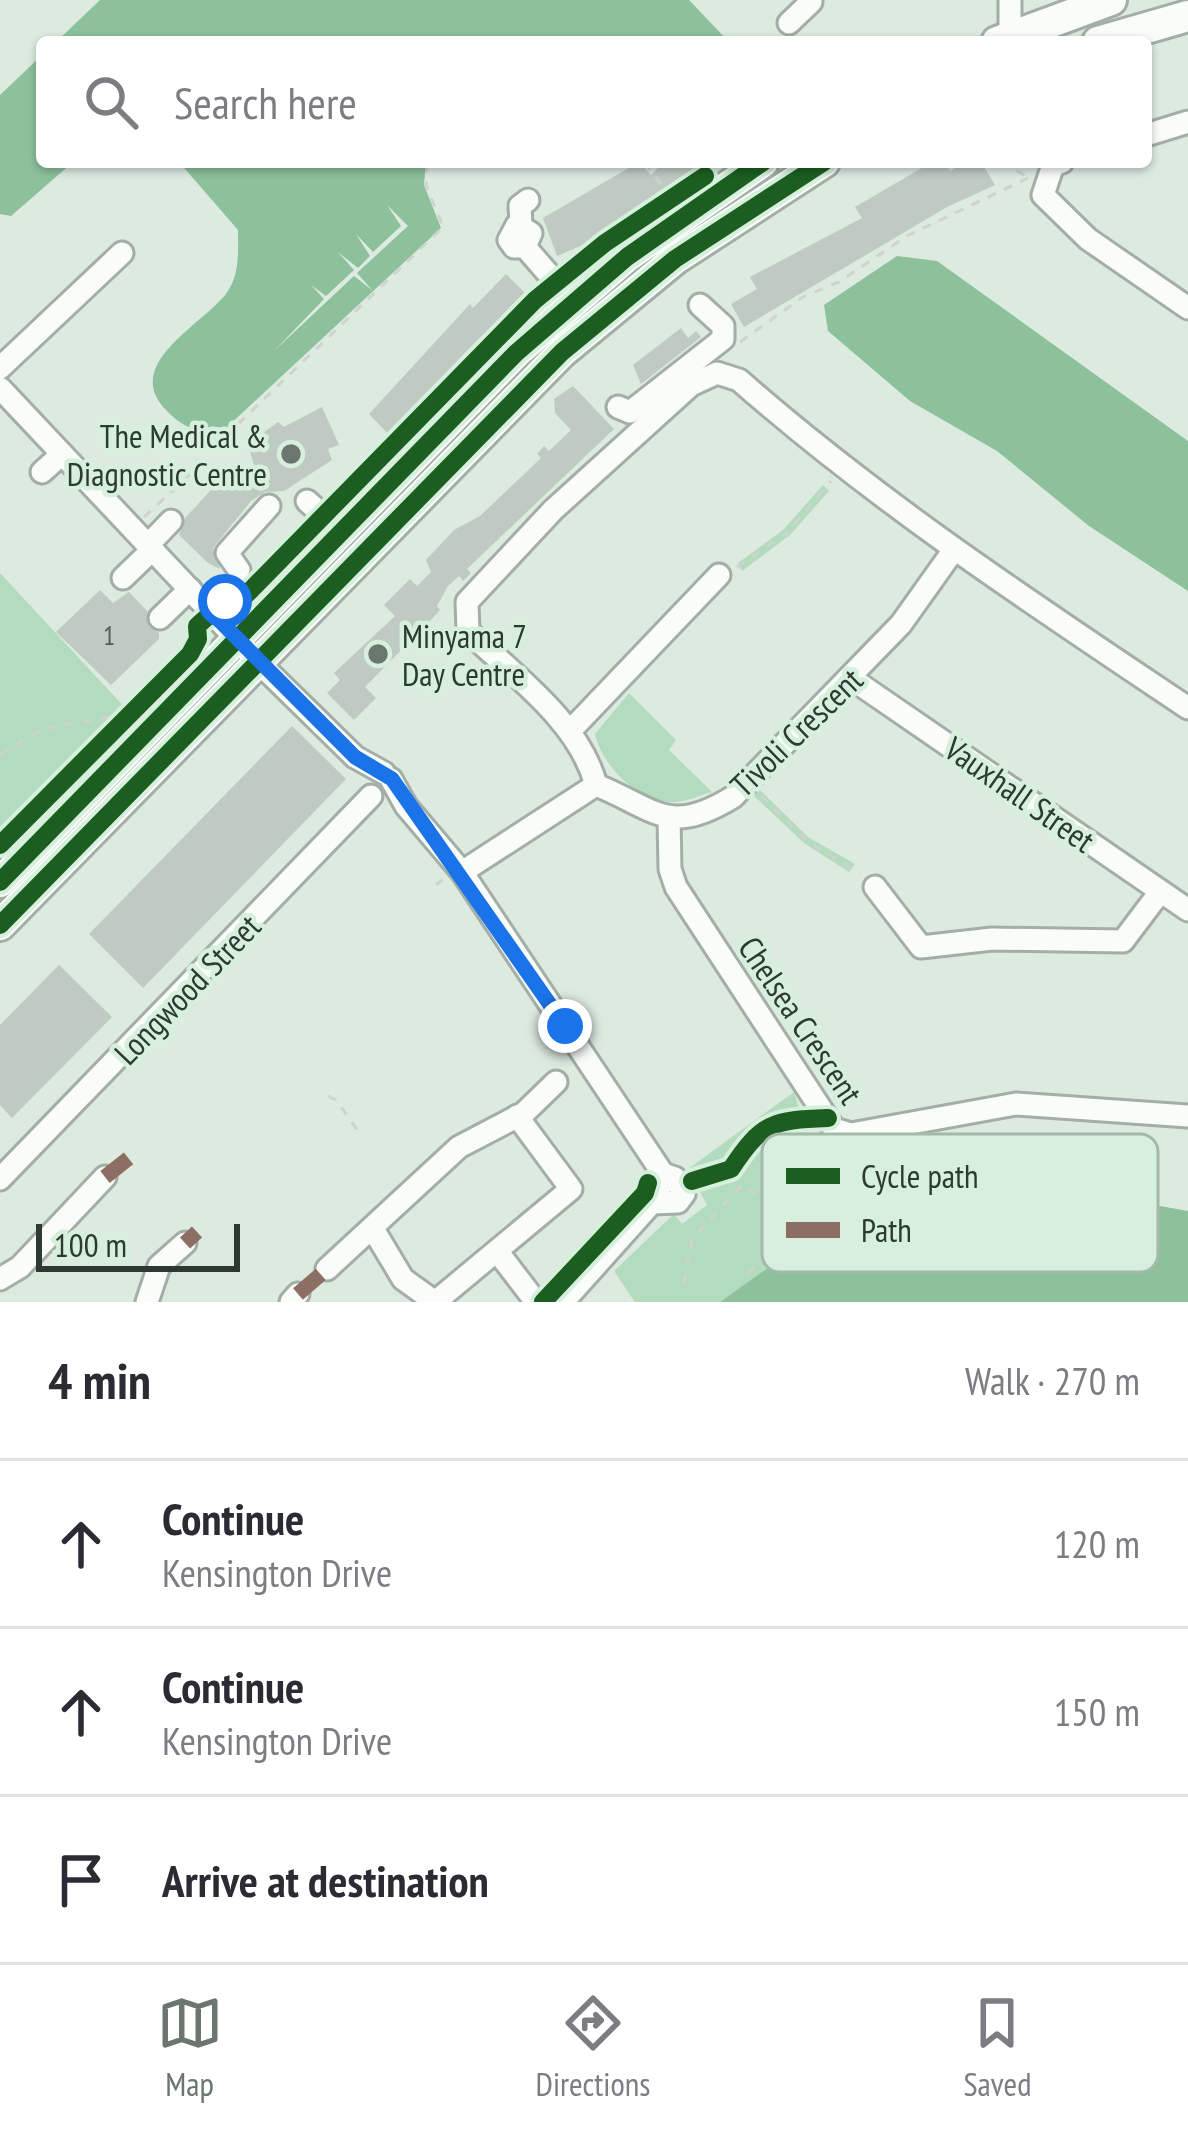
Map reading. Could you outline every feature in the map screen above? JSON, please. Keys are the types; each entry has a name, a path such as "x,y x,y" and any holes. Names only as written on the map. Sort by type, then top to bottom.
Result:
{"highway":[{"path":"1012,36 1111,0"},
{"path":"1126,36 1186,23"},
{"path":"0,925 247,650 340,532 573,302 671,224 754,168"},
{"path":"0,882 562,352 675,259 815,168"}],"street":[{"path":"1004,36 1010,0"},
{"path":"789,23 811,2"},
{"path":"1152,133 1188,122"},
{"path":"1051,168 1043,195 1088,238 1186,303"},
{"path":"528,200 520,206 523,236 573,302"},
{"path":"0,368 122,253"},
{"path":"618,407 630,412 723,339 723,326 700,305"},
{"path":"596,785 589,760 570,731 469,631 467,602 554,510 692,385 717,374 729,375 841,470 953,550 1188,707"},
{"path":"0,388 27,434 62,454 384,789 452,876 663,1174 653,1203 563,1302"},
{"path":"42,472 62,454"},
{"path":"307,500 340,532"},
{"path":"239,570 227,554 269,506"},
{"path":"123,578 171,521"},
{"name":"Tivoli Crescent","path":"669,818 709,811 747,783 901,624 953,550"},
{"path":"570,731 719,575"},
{"path":"160,619 190,590"},
{"name":"Vauxhall Street","path":"852,679 1188,910"},
{"path":"596,785 669,818"},
{"path":"452,876 596,785"},
{"name":"Longwood Street","path":"0,1179 384,789"},
{"name":"Chelsea Crescent","path":"669,818 670,869 676,887 834,1129 851,1134 1016,1104 1188,1116"},
{"path":"875,887 909,938 921,947 937,949 992,939 1123,941 1160,892"},
{"path":"326,1268 459,1147 517,1116 556,1082"},
{"path":"373,1228 403,1279 435,1302 571,1190 517,1116"},
{"path":"0,1279 20,1267 106,1177"},
{"path":"147,1302 159,1266 185,1243"},
{"path":"497,1251 536,1302"}],"path":[{"path":"144,518 196,469 201,438 215,439 235,427 442,227 426,185 427,168"},
{"path":"648,168 663,203 689,186"},
{"path":"729,375 741,339 907,236 1028,178 1011,168"},
{"path":"719,575 786,534 841,470"},
{"path":"100,744 140,705"},
{"path":"0,754 43,730 140,705"},
{"path":"747,783 807,841 854,868 875,887"},
{"path":"436,885 452,876"},
{"path":"328,1096 361,1135"},
{"path":"703,1174 738,1170"},
{"path":"684,1282 698,1221 738,1170"},
{"path":"738,1170 762,1193"},
{"path":"698,1221 716,1247"},
{"path":"746,1274 762,1262"},
{"path":"728,1264 754,1302"}],"shaded area":[{"path":"100,0 689,0 723,36 62,36"},
{"path":"36,61 36,168 66,168 11,216 0,214 0,95"},
{"path":"184,168 425,168 424,185 441,228 226,428 194,428 167,411 155,394 153,378 170,347 231,287 238,230"},
{"path":"897,256 937,261 1188,441 1188,591 1089,526 997,451 910,401 828,331 824,305"},
{"path":"823,485 829,491 790,535 742,571 738,563 783,530"},
{"path":"0,573 128,711 0,843"},
{"path":"629,693 676,740 669,750 712,792 678,802 660,800 635,789 614,770 595,734"},
{"path":"758,788 808,837 855,864 849,872 804,843 752,794"},
{"path":"794,1092 807,1134 762,1134 762,1272 768,1272 720,1302 635,1302 614,1271 674,1214 682,1224 707,1205 688,1169"},
{"path":"1158,1206 1188,1211 1188,1302 720,1302 762,1272 1158,1272"}],"pier":[{"path":"387,205 408,226 357,273 373,291 354,276 274,351 324,299 311,285 326,296 354,270 338,252 358,268 370,256 356,234 373,252 401,226"}],"building":[{"path":"629,168 645,168 651,175 658,168 694,168 599,238 557,256 543,218"},
{"path":"922,168 985,168 995,185 947,207 744,327 731,304 757,289 750,277 862,218 855,207"},
{"path":"506,274 526,294 465,366 391,437 369,414 470,304 473,308"},
{"path":"681,328 688,338 696,331 701,337 641,384 633,365"},
{"path":"573,386 614,429 467,569 471,573 463,581 459,576 448,586 437,606 440,610 427,624 435,633 425,643 417,634 365,687 376,698 354,720 327,693 340,680 334,673 395,616 384,605 410,579 417,586 431,572 426,560 454,530 480,516 541,458 537,454 544,446 549,451 571,430 555,413 554,399"},
{"path":"322,407 339,445 328,449 332,460 284,491 265,492 251,501 213,548 220,569 208,563 179,535 185,518 224,476 239,490 254,465 248,444 278,422 284,427"},
{"path":"100,590 113,603 129,592 147,611 149,627 159,633 159,639 111,685 56,632"},
{"path":"292,726 346,779 143,988 89,934"},
{"path":"59,965 112,1017 12,1118 0,1105 0,1025"}],"marked path":[{"path":"105,1177 129,1158"},
{"path":"185,1243 197,1232"},
{"path":"298,1294 327,1269"}],"cycle path":[{"path":"0,882 516,353 627,257 754,168"},
{"path":"0,925 562,352 675,259 815,168"},
{"path":"0,845 190,654 198,639 197,626 225,601 243,598 535,300 605,243 705,176"},
{"path":"692,1181 731,1169 752,1141 770,1127 828,1118"},
{"path":"543,1302 645,1193 648,1183"}],"place":[{"name":"The Medical & Diagnostic Centre","path":"291,454"},
{"name":"Minyama 7 Day Centre","path":"378,654"}],"route":[{"path":"225,601 212,613 257,661 355,757 392,779 406,806 462,872 565,1026"}]}
